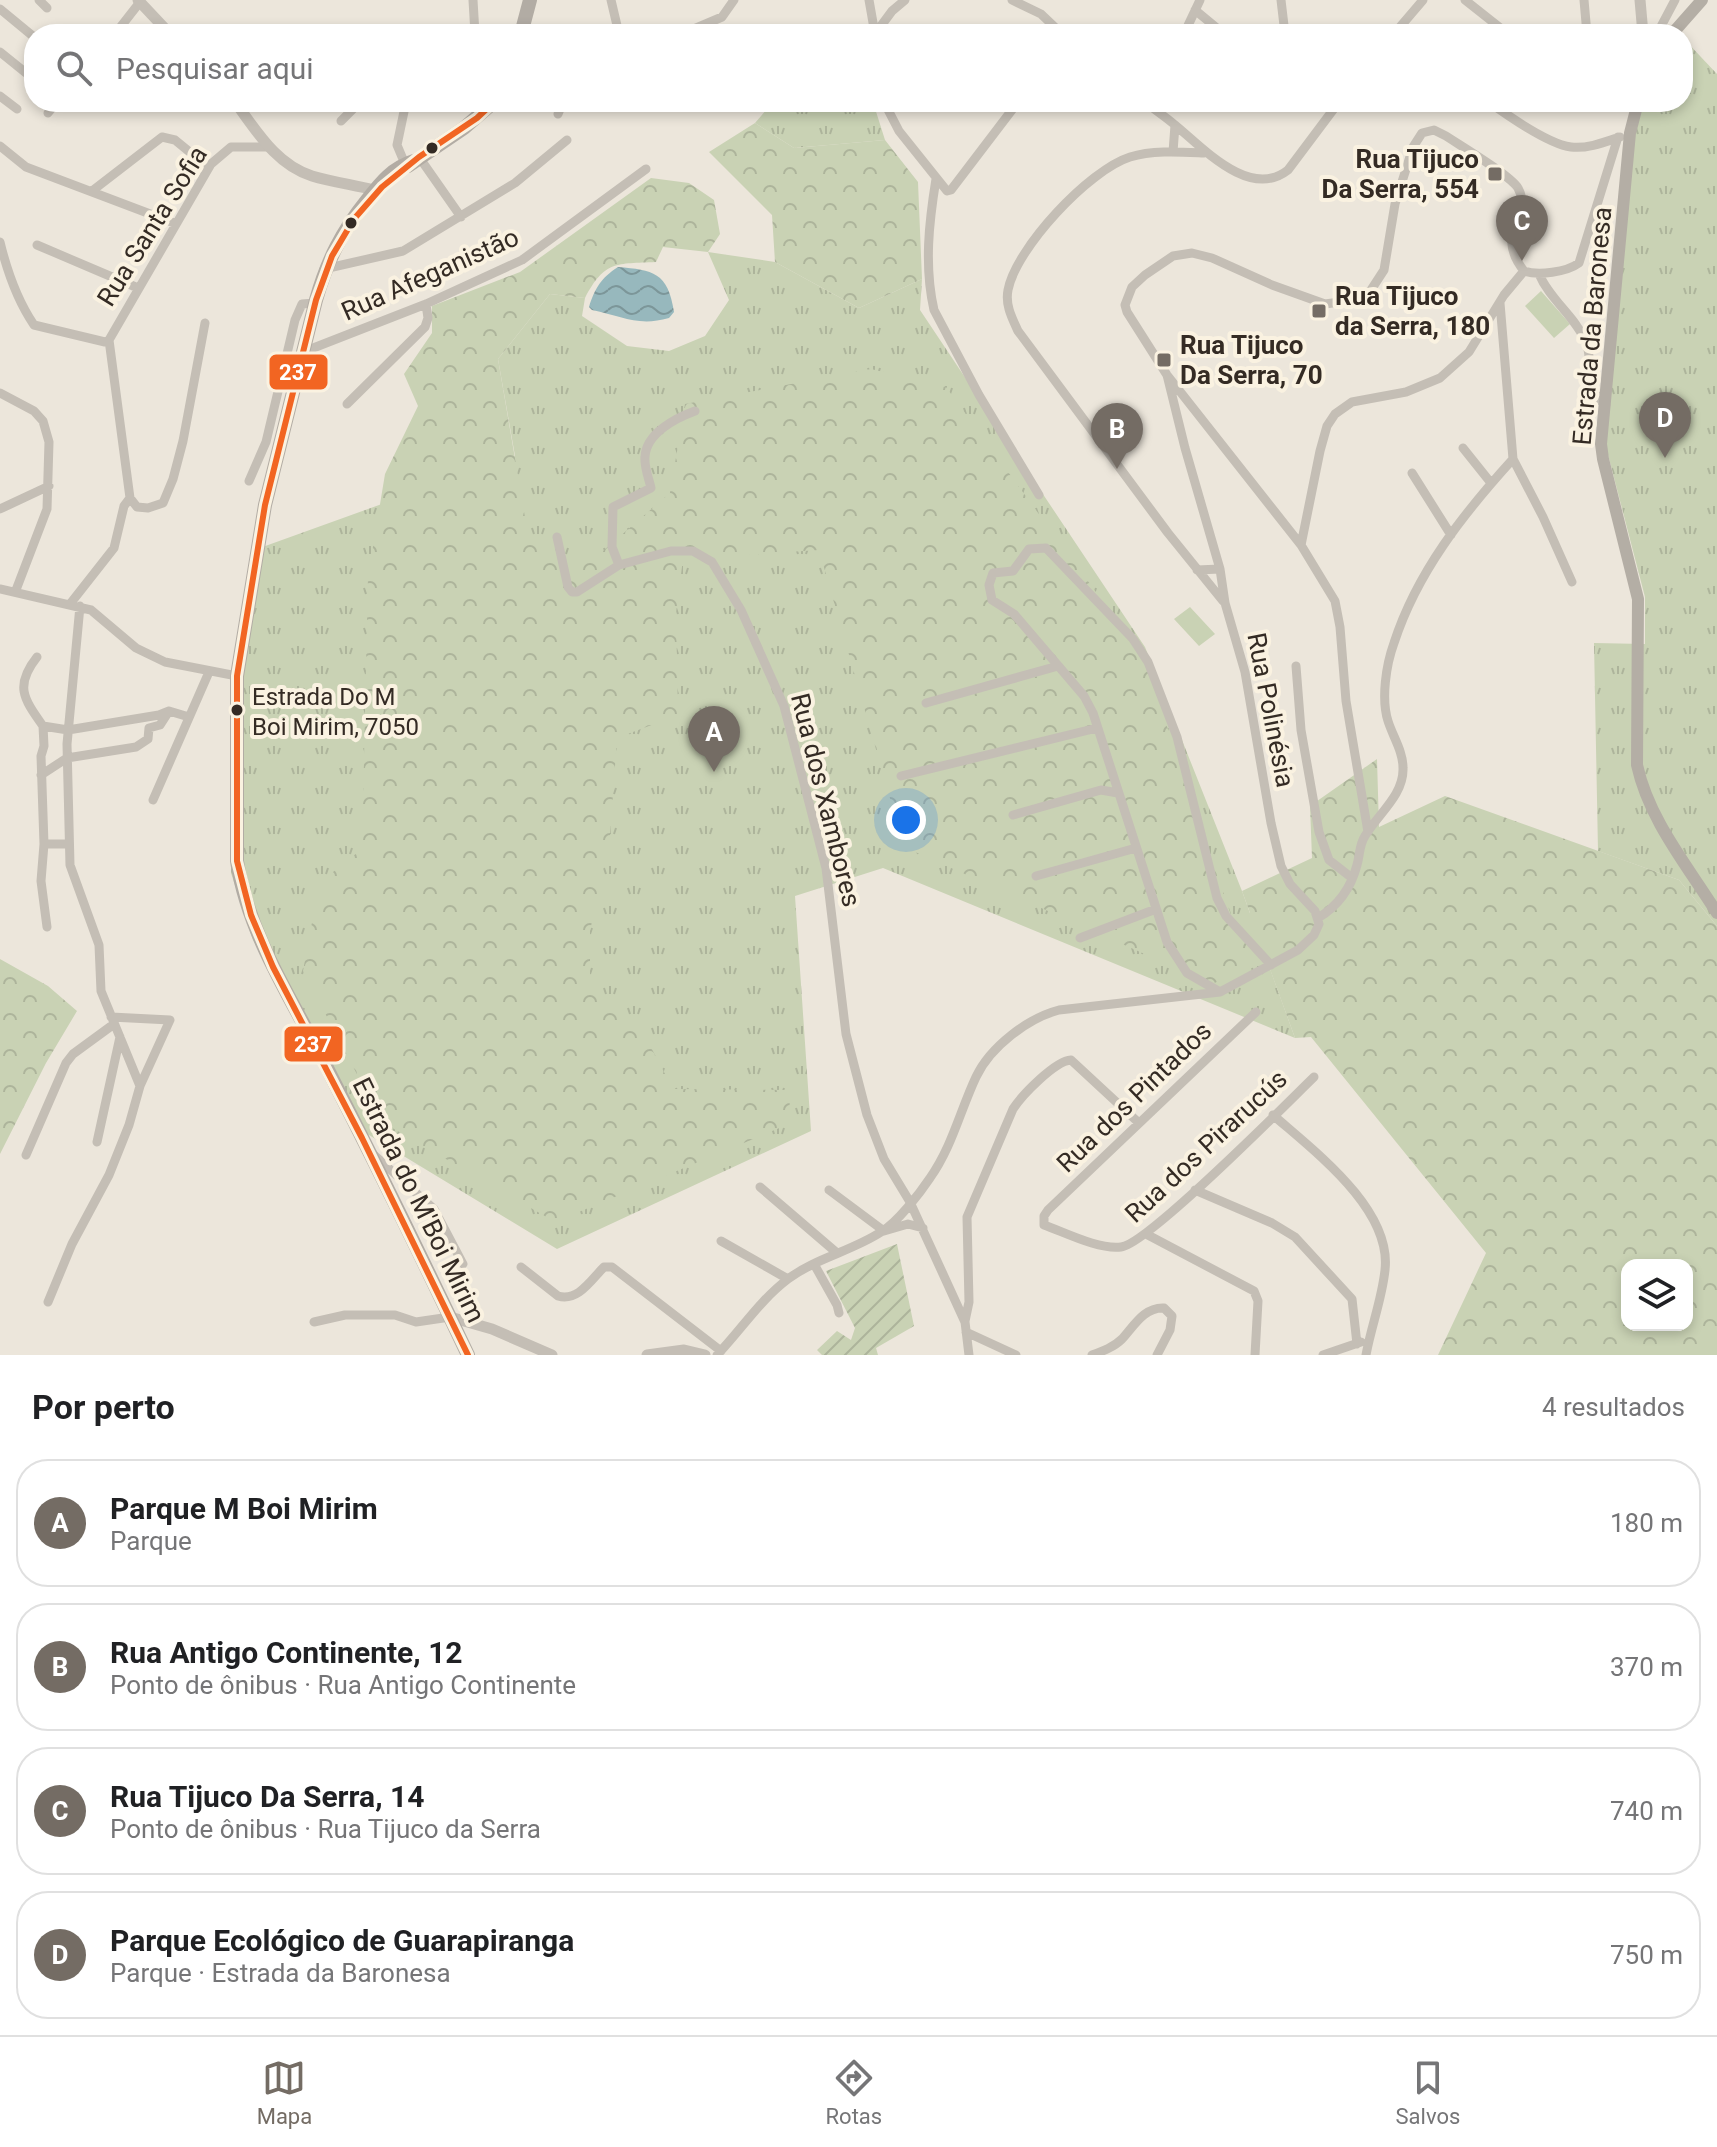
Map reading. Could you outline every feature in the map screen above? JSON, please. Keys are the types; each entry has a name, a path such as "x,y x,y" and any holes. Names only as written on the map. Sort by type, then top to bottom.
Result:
{"main road":[{"path":"524,24 530,0"},
{"path":"1681,24 1702,0"},
{"name":"Estrada do M'Boi Mirim","path":"468,1355 260,939 237,861 237,676 265,505 324,269 335,244 372,194 482,112"},
{"name":"Estrada da Baronesa","path":"1634,112 1624,135 1601,444 1638,599 1637,765 1643,791 1653,813 1717,913"}],"street":[{"path":"473,0 474,24"},
{"path":"611,0 617,24"},
{"path":"706,24 722,17 734,0"},
{"path":"869,0 873,24"},
{"path":"882,24 905,0"},
{"path":"1012,0 1041,14 1052,24"},
{"path":"1189,24 1200,0"},
{"path":"1281,0 1284,24"},
{"path":"1405,24 1423,0"},
{"path":"1465,0 1495,24"},
{"path":"1584,0 1585,24"},
{"path":"1640,0 1642,24"},
{"path":"1662,24 1675,0"},
{"path":"122,24 139,1 161,24"},
{"path":"0,9 24,29"},
{"path":"1195,10 1212,24"},
{"path":"0,52 24,71"},
{"path":"0,96 17,109"},
{"path":"243,112 269,147 286,162 308,175 372,194"},
{"path":"341,121 350,112"},
{"path":"404,112 397,145 461,217"},
{"path":"889,112 899,131 936,179 944,188 951,190 1010,112"},
{"path":"1159,112 1204,153 1250,177 1268,180 1279,178 1288,170 1332,112"},
{"path":"1506,112 1561,145 1583,147 1624,135"},
{"path":"1173,152 1175,125"},
{"path":"1368,832 1346,701 1339,614 1325,583 1301,545 1167,375 1127,312 1127,296 1132,287 1173,256 1192,253 1212,258 1325,304 1355,300 1371,290 1384,270 1395,204 1413,147 1426,131 1442,133 1516,184 1522,203 1510,243 1524,271 1539,274 1574,267 1581,261 1624,135"},
{"path":"92,191 162,137 175,140 208,167"},
{"path":"324,269 403,251 515,183 567,140"},
{"path":"0,146 26,167 174,223"},
{"name":"Rua Santa Sofia","path":"0,242 8,272 34,325 91,340 109,340 208,167 231,147 269,147"},
{"path":"1204,153 1133,156 1103,170 1083,186 1037,236 1012,277 1007,300 1018,331 1225,603"},
{"name":"Rua Afeganistão","path":"303,352 426,304 534,253 646,169"},
{"path":"936,179 929,239 934,310 979,395 1039,495"},
{"path":"37,245 138,288"},
{"path":"1301,545 1320,451 1327,426 1335,414 1352,402 1406,392 1440,378 1469,352 1500,302 1524,271"},
{"path":"1539,274 1580,330 1589,351 1593,392 1606,405"},
{"path":"1500,302 1513,459 1572,582"},
{"path":"249,481 266,442 295,320 302,304 315,303"},
{"path":"347,404 425,327 428,318 426,304"},
{"path":"109,340 130,498 137,507 148,508 163,503 173,479 205,323"},
{"name":"Rua Polinésia","path":"1167,375 1245,672 1281,866 1290,884 1318,918"},
{"path":"0,393 26,405 43,421 49,442 47,509 16,590"},
{"path":"619,565 612,547 613,507 651,488 644,458 646,450 661,427 695,411"},
{"path":"1463,448 1491,483"},
{"path":"884,1231 930,1178 987,1060 1022,1026 1045,1013 1059,1010 1220,992 1298,950 1314,935 1318,918 1331,910 1343,896 1368,832 1402,784 1402,755 1387,718 1385,702 1393,646 1410,601 1451,535 1513,459"},
{"path":"1412,473 1451,535"},
{"path":"0,509 49,486"},
{"path":"130,498 124,506 114,548 75,605 67,758 69,844 73,875 99,945 99,981 140,1086"},
{"name":"Rua dos Xambores","path":"557,537 568,587 572,592 577,592 619,565 671,551 693,551 712,562 734,599 788,719 829,883 846,1034 867,1115 884,1159 923,1228 966,1327"},
{"path":"1220,992 1187,973 1167,942 1084,696 1014,614 992,600 989,585 993,573 1013,571 1029,549 1046,548 1133,639 1148,662 1177,737 1217,898 1226,916 1271,965"},
{"path":"1197,570 1220,569"},
{"path":"0,589 75,605 100,616 120,635 152,657 237,676"},
{"path":"37,657 25,671 22,684 28,705 43,726 41,775 44,844 41,881 47,927"},
{"path":"926,703 1058,666"},
{"path":"1296,666 1301,730 1319,832 1329,860 1352,878"},
{"path":"153,800 209,672"},
{"path":"43,726 68,730 169,711 189,717"},
{"path":"41,775 67,758 136,747 148,739 149,728 160,725 169,711"},
{"path":"901,776 1097,728"},
{"path":"1013,815 1101,790 1118,793"},
{"path":"44,844 69,844"},
{"path":"1036,876 1136,848"},
{"path":"1080,938 1156,909"},
{"name":"Rua dos Pintados","path":"1044,1216 1256,1012"},
{"path":"26,1155 66,1063 73,1054 113,1020 170,1020 140,1086 129,1125 109,1175 72,1244 48,1302"},
{"path":"97,1142 120,1037"},
{"path":"969,1355 966,1327 969,1302 967,1217 1013,1109 1061,1062 1071,1060 1139,1123"},
{"name":"Rua dos Pirarucús","path":"1044,1216 1044,1225 1112,1248 1131,1245 1195,1190 1314,1077"},
{"path":"1273,1115 1350,1186 1374,1222 1385,1253 1386,1268 1366,1355"},
{"path":"367,1148 434,1209 463,1264"},
{"path":"760,1187 837,1253"},
{"path":"829,1190 884,1231"},
{"path":"1195,1190 1272,1223 1295,1237 1352,1299 1357,1344"},
{"path":"521,1267 565,1298 577,1295 604,1267 612,1267 707,1340 719,1353 788,1279 884,1231 908,1224 923,1228"},
{"path":"1146,1234 1254,1291 1258,1301 1255,1355"},
{"path":"721,1241 788,1279"},
{"path":"814,1264 839,1313"},
{"path":"1092,1355 1121,1340 1149,1311 1164,1308 1172,1316 1172,1323 1157,1355"},
{"path":"314,1322 345,1315 395,1315 416,1322 450,1317 492,1329 552,1355"},
{"path":"966,1327 1016,1355"},
{"path":"1323,1355 1369,1340"},
{"path":"647,1355 684,1350 705,1355"}],"green space":[{"path":"1693,49 1717,74 1717,926 1679,880 1598,851 1594,643 1645,644 1645,597 1605,443 1630,152 1640,112 1693,112"},
{"path":"764,112 876,112 885,140 794,148 755,123"},
{"path":"755,123 794,148 885,140 918,182 922,279 859,308 775,262 772,215 709,152"},
{"path":"651,178 689,183 714,200 720,234 708,252 663,247 656,262 621,264 606,270 585,298 550,294 498,359 527,529 553,559 603,551 670,493 685,404 871,369 946,387 1131,640 1146,665 1231,915 1250,913 1242,891 1312,858 1310,806 1377,759 1379,827 1445,796 1679,880 1717,926 1717,1355 1438,1355 1486,1253 1311,1037 1295,1038 1267,961 1212,984 904,847 819,550 683,559 676,613 678,715 617,738 610,837 590,931 590,980 646,1038 673,1089 790,1090 789,1124 555,1222 382,1122 303,971 315,906 333,872 362,849 368,577 385,474 418,406 404,374 432,333 432,306 520,272"},
{"path":"708,252 775,262 859,308 922,279 920,310 1145,647 1242,891 1295,1038 883,868 795,896 811,1131 557,1249 359,1129 253,940 231,873 237,676 257,549 515,456 498,359 550,294 585,298 582,316 627,346 669,351 705,336 729,300"},
{"path":"1541,291 1570,324 1554,338 1525,306"},
{"path":"1190,607 1215,634 1199,646 1174,619"},
{"path":"0,959 48,986 77,1011 46,1063 0,1154"},
{"path":"897,1244 914,1326 876,1348 878,1355 822,1355 817,1350 837,1331 851,1340 855,1328 826,1271"}],"water":[{"path":"618,267 650,272 663,281 674,312 669,318 630,320 589,307 599,284"}],"transit line":[{"name":"237","path":"468,1355 362,1138 273,967 251,915 237,861 237,676 265,505 316,300 332,256 354,219 382,187 483,112"}],"place":[{"name":"Rua Tijuco Da Serra, 554","path":"1495,174"},
{"name":"Rua Tijuco Da Serra, 14","path":"1522,261"},
{"name":"Rua Tijuco da Serra, 180","path":"1319,311"},
{"name":"Rua Tijuco Da Serra, 70","path":"1164,360"},
{"name":"Parque Ecológico de Guarapiranga","path":"1665,458"},
{"name":"Rua Antigo Continente, 12","path":"1117,469"},
{"name":"Estrada Do M Boi Mirim, 7050","path":"237,710"},
{"name":"Parque M Boi Mirim","path":"714,772"}]}
